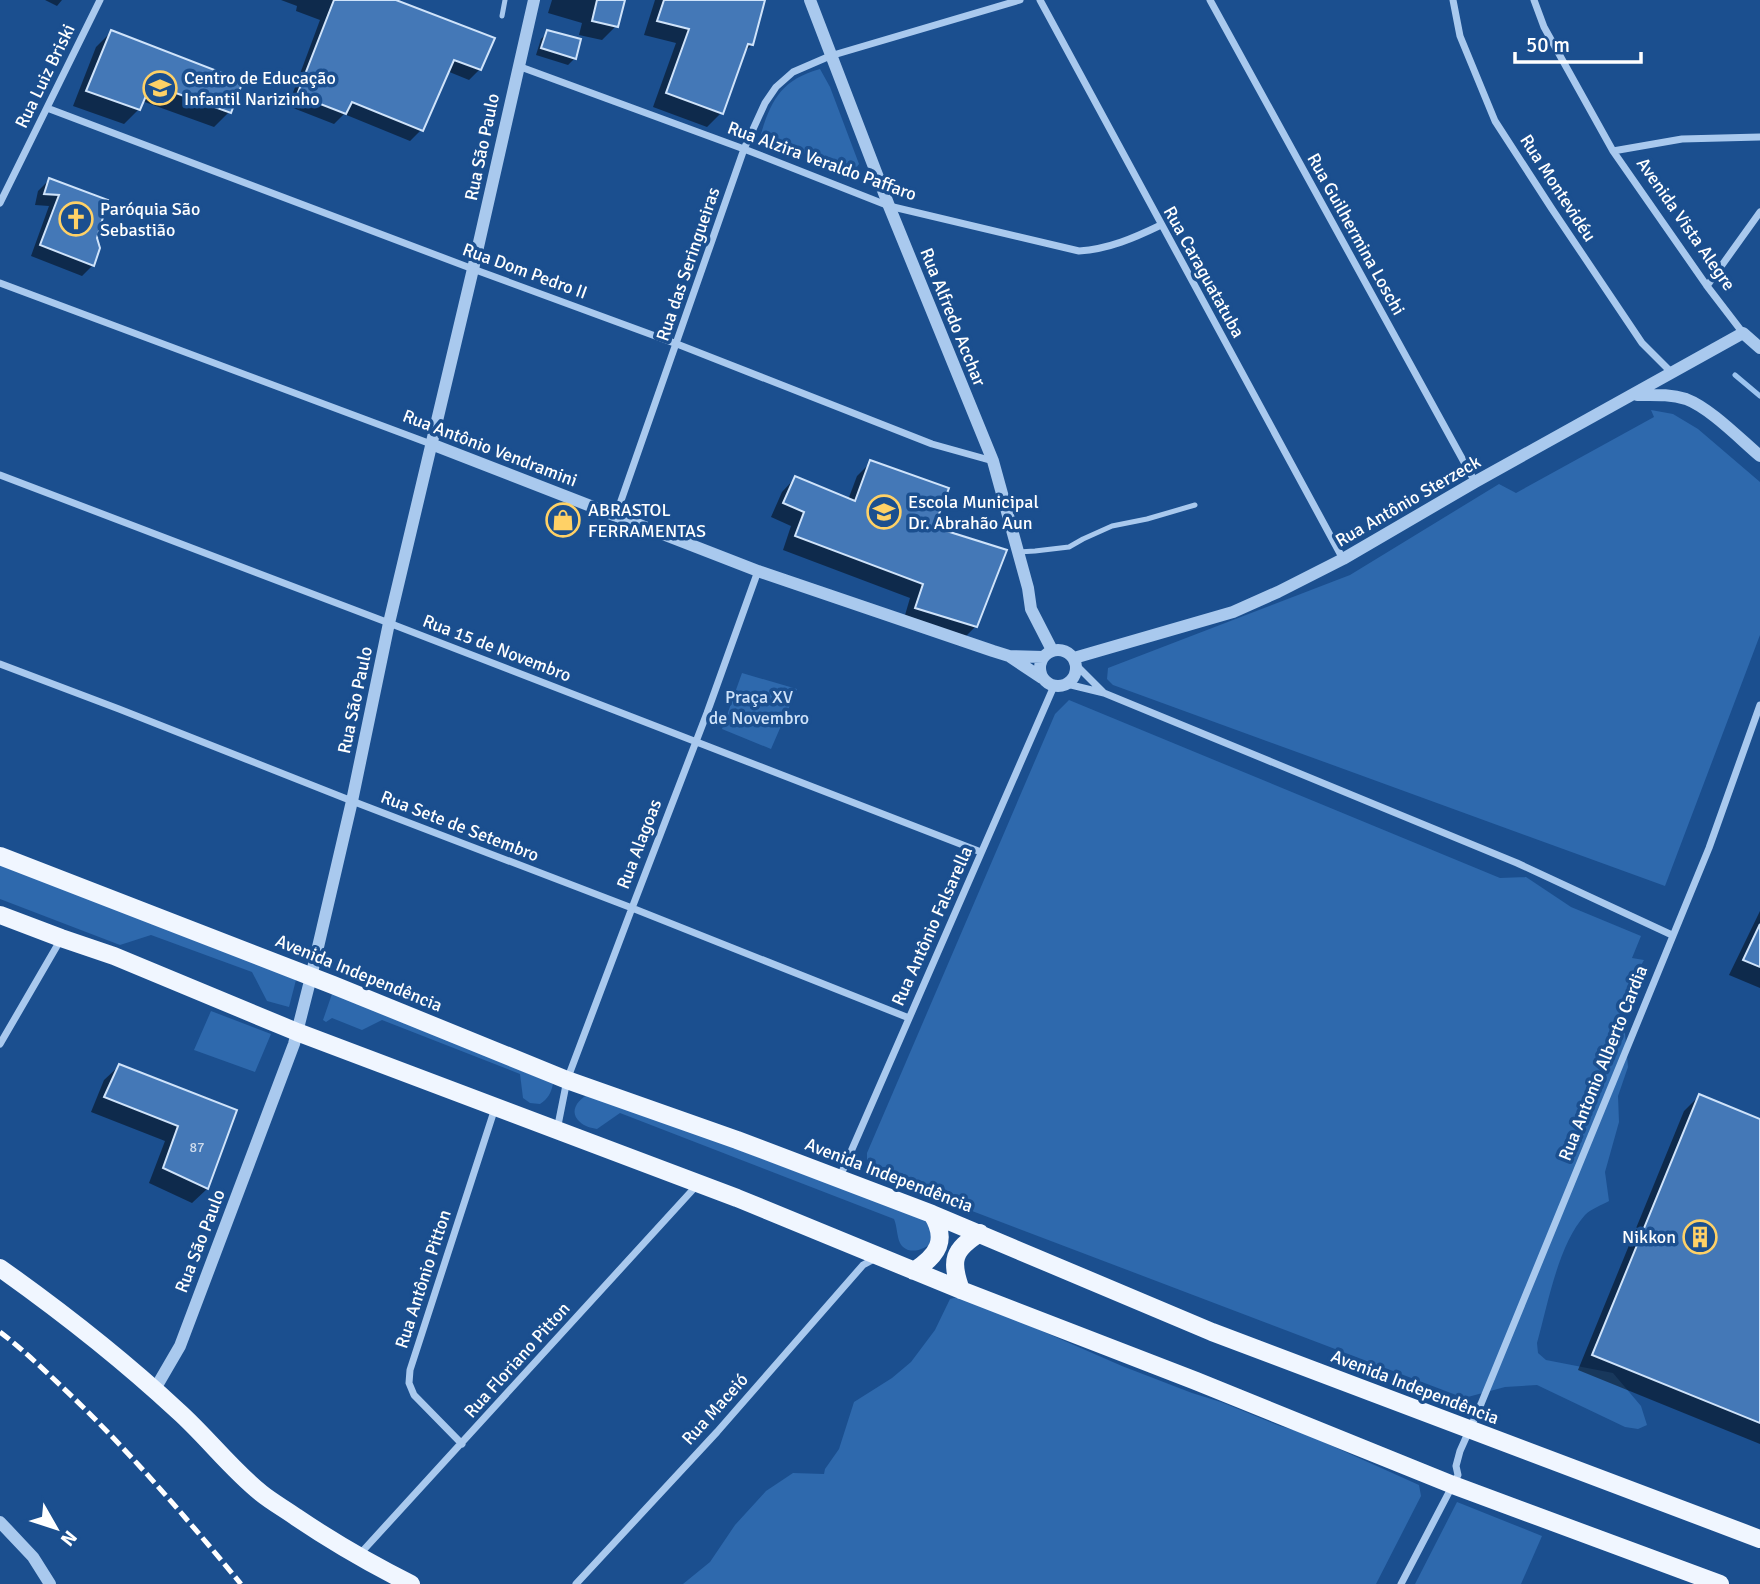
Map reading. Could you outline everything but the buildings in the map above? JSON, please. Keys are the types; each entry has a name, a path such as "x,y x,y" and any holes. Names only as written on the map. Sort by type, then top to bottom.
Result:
{"main road":[{"name":"Avenida Independência","path":"0,856 568,1080 932,1214 1212,1332 1760,1539"},
{"path":"0,915 114,956 297,1032 737,1198 878,1257 1453,1485 1720,1584"},
{"path":"914,1271 925,1264 940,1243 940,1227 932,1214"},
{"path":"961,1290 955,1274 956,1255 966,1242 980,1233"},
{"path":"0,1268 47,1301 155,1389 261,1494 358,1557 411,1584"}],"street":[{"name":"Rua Luiz Briski","path":"0,203 100,0"},
{"name":"Rua São Paulo","path":"155,1389 180,1346 297,1032 352,802 389,623 534,0"},
{"name":"Rua Alfredo Acchar","path":"810,0 993,461 1028,588 1031,610 1048,654"},
{"name":"Rua das Seringueiras","path":"616,515 744,149 765,103 776,87 793,72 830,56 1020,0"},
{"name":"Rua Caraguatatuba","path":"1040,0 1343,559"},
{"name":"Rua Guilhermina Loschi","path":"1210,0 1475,482"},
{"name":"Rua Montevidéu","path":"1453,0 1460,36 1496,121 1642,342 1673,373"},
{"name":"Avenida Vista Alegre","path":"1534,0 1544,27 1613,151 1707,286 1743,333 1760,348"},
{"name":"Rua Alzira Veraldo Paffaro","path":"518,66 890,206 1079,251 1097,250 1123,243 1161,225"},
{"name":"Rua Dom Pedro II","path":"47,108 677,344 932,444 993,461"},
{"path":"1613,151 1682,139 1760,137"},
{"path":"1707,286 1760,212"},
{"name":"Rua Antônio Vendramini","path":"0,284 431,444 758,571 1009,656 1042,678"},
{"name":"Rua Antônio Sterzeck","path":"1075,662 1233,612 1278,592 1343,559 1475,482 1743,333"},
{"path":"1633,395 1664,394 1687,400 1707,411 1760,456"},
{"name":"Rua 15 de Novembro","path":"0,475 981,852"},
{"name":"Rua Alagoas","path":"556,1130 568,1080 758,571"},
{"path":"1104,693 1069,653 1062,650 1048,654 1040,664 1042,678 1047,683 1104,693 1517,863 1672,935"},
{"name":"Rua Antônio Vendramini","path":"1009,656 1048,654"},
{"path":"1060,685 1073,679 1076,672 1075,662"},
{"name":"Rua Sete de Setembro","path":"0,664 909,1018"},
{"name":"Rua Antônio Falsarella","path":"839,1179 981,852 1060,685"},
{"name":"Rua Antonio Alberto Cardia","path":"1401,1584 1458,1475 1456,1466 1460,1451 1471,1431 1709,848 1760,705"},
{"path":"0,1045 61,938"},
{"name":"Rua Antônio Pitton","path":"462,1444 414,1395 409,1383 410,1370 496,1107"},
{"name":"Rua Floriano Pitton","path":"358,1557 698,1183"},
{"name":"Rua Maceió","path":"576,1584 717,1432 863,1265 878,1257"},
{"path":"0,1522 33,1557 51,1584"}],"lane":[{"path":"502,16 505,0"},
{"path":"1018,552 1069,547 1112,526 1195,505"}],"green space":[{"path":"820,69 830,87 859,164 853,172 760,137 769,112 780,93 796,79"},
{"path":"1651,410 1673,414 1698,429 1760,482 1760,635 1665,886 1113,685 1107,679 1108,668 1350,575 1499,484 1516,493 1654,417"},
{"name":"Praça XV de Novembro","path":"742,673 797,689 771,749 722,729"},
{"path":"1069,700 1500,878 1526,877 1571,907 1641,936 1632,958 1644,960 1622,999 1628,1067 1618,1096 1619,1122 1605,1172 1609,1201 1585,1215 1568,1242 1555,1276 1537,1343 1538,1353 1546,1360 1613,1373 1641,1406 1647,1425 1638,1429 1625,1427 1537,1385 1505,1387 1464,1398 867,1171 867,1153 1055,714"},
{"path":"0,864 297,976 289,1007 267,1001 252,972 151,935 120,945 0,899"},
{"path":"333,991 553,1084 550,1093 540,1104 530,1103 523,1098 520,1074 382,1020 362,1030 332,1018 326,1022 323,1020"},
{"path":"211,1011 271,1034 255,1072 194,1050"},
{"path":"589,1094 927,1220 930,1223 932,1242 921,1249 911,1251 900,1243 894,1219 620,1113 597,1129 586,1126 576,1118 575,1110 578,1102"},
{"path":"962,1296 1122,1366 1301,1432 1419,1485 1421,1496 1376,1584 683,1584 710,1562 735,1525 766,1491 793,1473 824,1474 839,1449 854,1402 892,1378 911,1362 935,1330 950,1299"},
{"path":"1457,1502 1542,1536 1521,1584 1415,1584"}],"waterway":[{"path":"1735,375 1760,396"}],"railway":[{"path":"0,1332 46,1371 108,1432 241,1584"}],"place":[{"name":"Centro de Educação Infantil Narizinho","path":"160,88"},
{"name":"Paróquia São Sebastião","path":"76,219"},
{"name":"Escola Municipal Dr. Abrahão Aun","path":"884,512"},
{"name":"ABRASTOL FERRAMENTAS","path":"563,520"},
{"name":"Nikkon","path":"1700,1237"}]}
